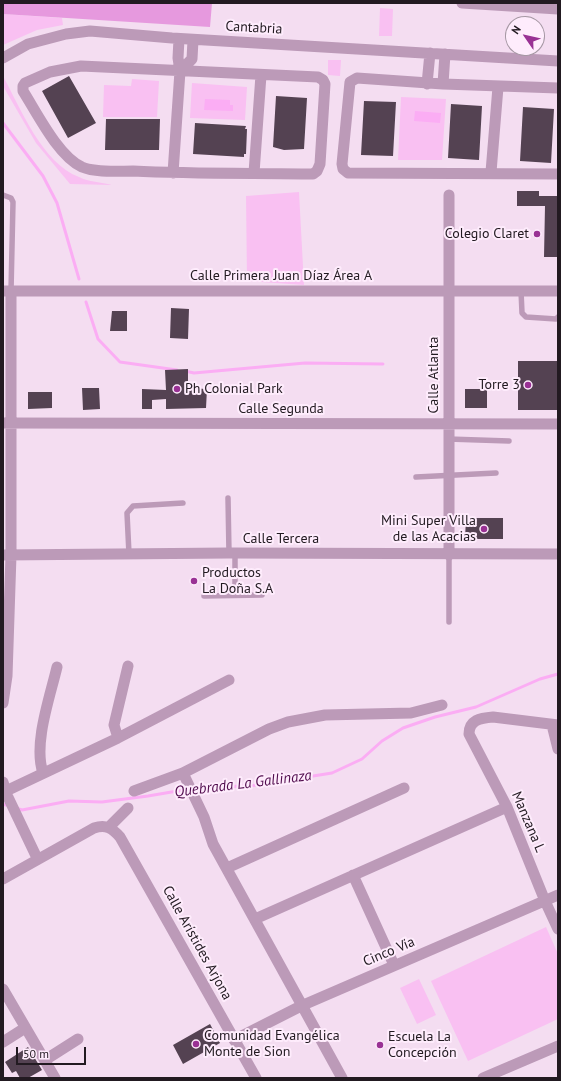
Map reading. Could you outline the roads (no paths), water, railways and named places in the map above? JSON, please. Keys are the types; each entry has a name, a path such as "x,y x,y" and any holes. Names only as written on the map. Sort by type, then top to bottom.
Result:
{"street":[{"path":"462,3 529,5 558,9"},
{"name":"Cantabria","path":"3,58 28,44 66,34 90,31 176,39 558,61"},
{"path":"174,173 176,39"},
{"path":"175,71 192,59 193,40"},
{"path":"425,83 428,53"},
{"path":"443,84 445,54"},
{"path":"81,66 261,74 318,77 323,80 325,84 321,156 318,171 313,174 174,173 100,170 82,167 68,157 54,139 23,90 22,86 25,83 50,72 81,66"},
{"path":"254,173 261,74"},
{"path":"558,88 498,87 357,78 350,82 342,164 343,169 348,173 491,172 558,174"},
{"path":"491,172 498,87"},
{"name":"Calle Atlanta","path":"449,195 449,555"},
{"path":"3,703 7,676 7,291"},
{"name":"Calle Primera Juan Díaz Área A","path":"7,291 558,291"},
{"name":"Calle Segunda","path":"6,423 558,424"},
{"name":"Calle Tercera","path":"7,555 232,553 449,555 558,554"},
{"path":"118,738 114,726 128,666"},
{"path":"43,773 40,757 41,735 57,667"},
{"path":"37,858 5,789 118,738 230,680"},
{"path":"134,791 185,777 269,729 288,722 325,715 411,713 442,705"},
{"name":"Manzana L","path":"555,725 493,717 476,720 469,728 471,741 507,806 545,901 558,929"},
{"path":"555,725 558,749"},
{"path":"185,777 214,844 301,1006 342,1078"},
{"path":"227,868 404,788"},
{"path":"255,919 507,806"},
{"path":"3,879 37,858 94,828 101,825 109,827 128,808"},
{"name":"Calle Arístides Arjona","path":"109,827 120,836 256,1078"},
{"path":"353,875 394,966"},
{"name":"Cinco Vía","path":"234,1040 301,1006 558,895"},
{"path":"3,989 55,1078"},
{"path":"3,1042 25,1028"},
{"path":"44,1060 78,1039"},
{"path":"483,1078 558,1046"}],"lane":[{"path":"3,195 11,198 13,202 7,291"},
{"path":"520,291 524,315 556,319 558,317"},
{"path":"448,440 509,441"},
{"path":"416,477 496,472"},
{"path":"228,498 235,596"},
{"path":"129,554 127,513 133,506 183,503"},
{"path":"449,555 449,622"},
{"path":"204,596 262,595"}],"waterway":[{"path":"3,123 43,176 57,203 79,279"},
{"path":"86,302 98,339 120,362 177,370"},
{"path":"185,371 194,373 305,363 383,364"},
{"name":"Quebrada La Gallinaza","path":"16,808 22,810 69,801 102,802 201,787 250,786 332,773 362,759 382,741 403,728 435,717 476,707 540,679 558,674"},
{"name":"Quebrada La Gallinaza","path":"3,804 9,806"}],"place":[{"name":"Colegio Claret","path":"537,234"},
{"name":"Torre 3","path":"528,385"},
{"name":"Ph Colonial Park","path":"177,389"},
{"name":"Mini Super Villa de las Acacias","path":"484,529"},
{"name":"Productos La Doña S.A","path":"194,581"},
{"name":"Comunidad Evangélica Monte de Sion","path":"196,1044"},
{"name":"Escuela La Concepción","path":"380,1045"}]}
